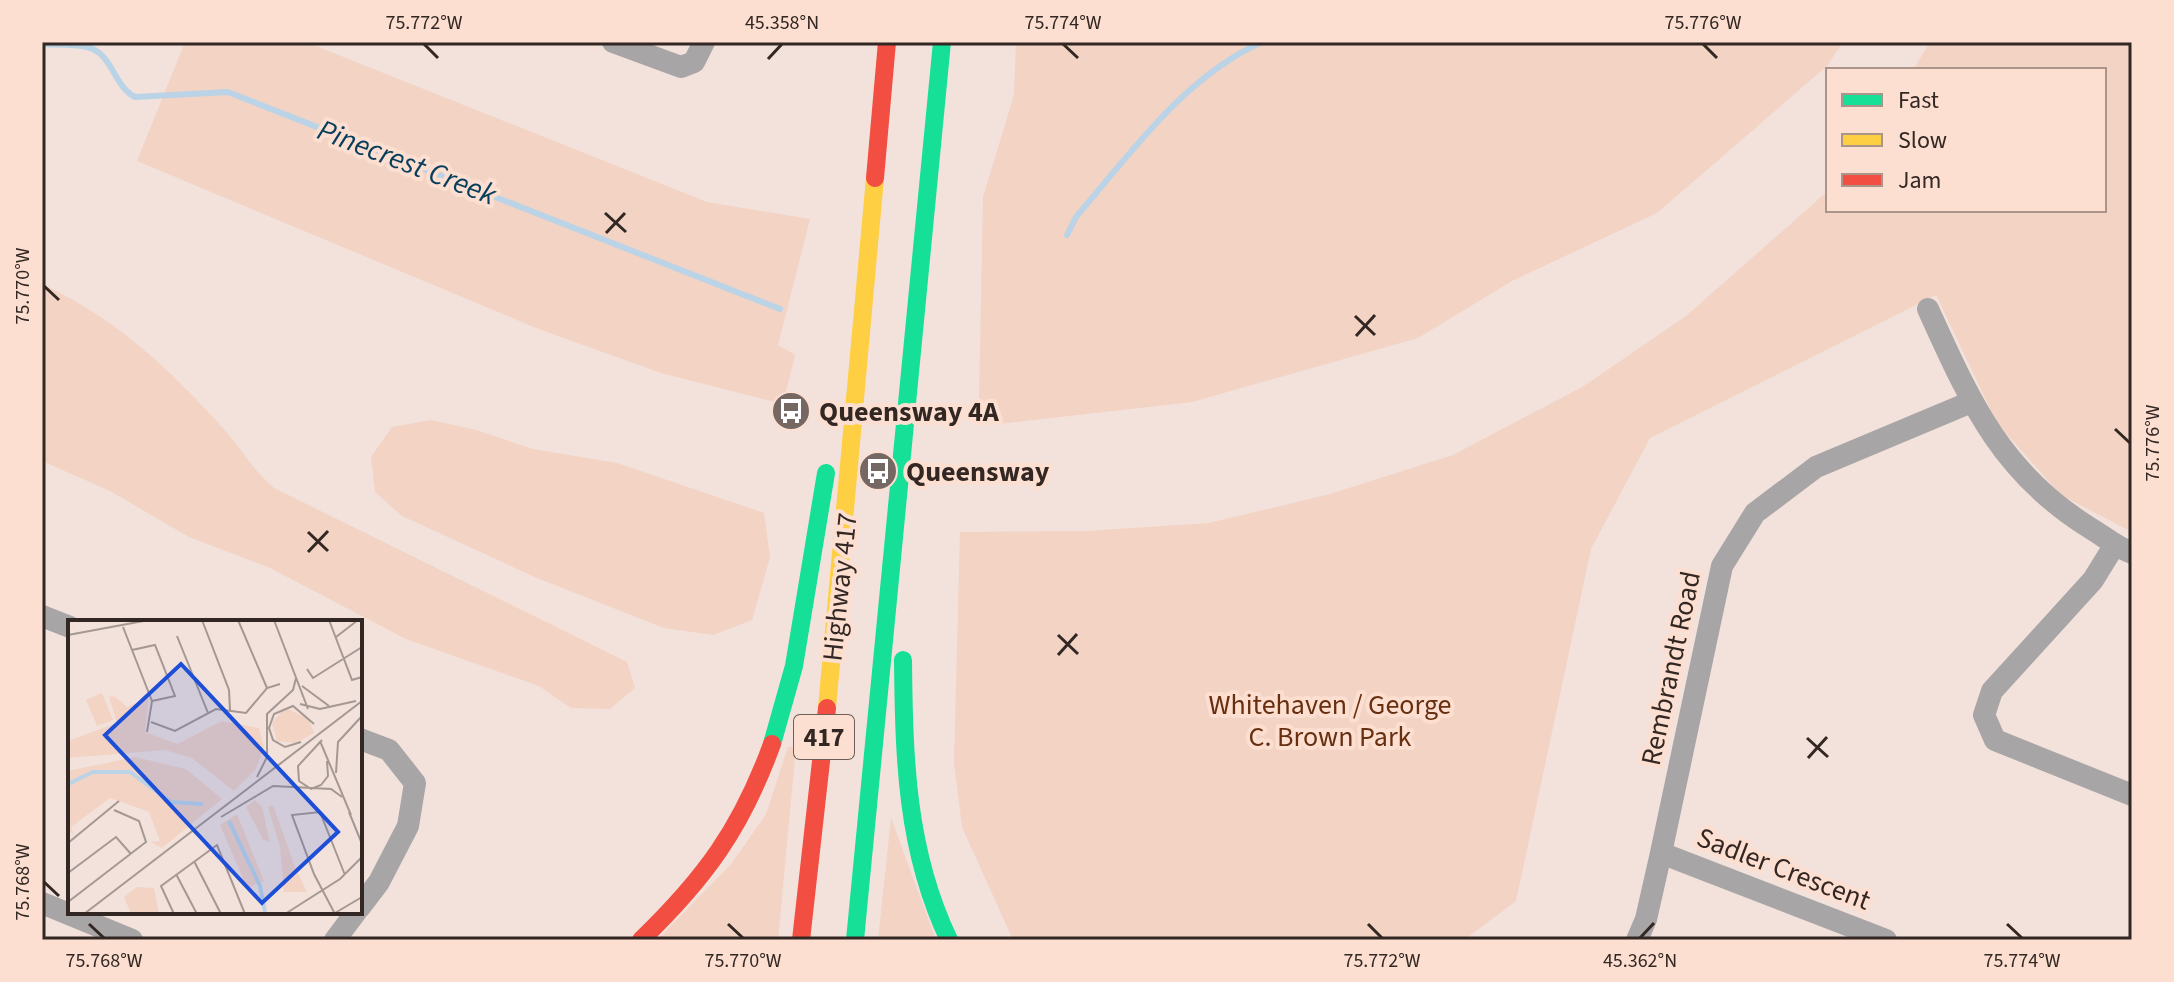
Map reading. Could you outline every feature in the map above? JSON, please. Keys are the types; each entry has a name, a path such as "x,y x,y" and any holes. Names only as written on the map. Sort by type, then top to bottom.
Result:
{"highway":[{"name":"Highway 417","path":"801,940 845,534 887,42"},
{"name":"417","path":"855,940 884,628 909,409 942,42"},
{"path":"833,429 869,233"},
{"path":"641,940 676,912 707,875 755,796 785,706 828,458"},
{"path":"896,540 903,621 905,762 910,823 925,884 949,940"}],"street":[{"path":"613,42 685,65 694,62 704,42"},
{"path":"1928,309 1971,402 2007,457 2052,504 2123,550 1992,691 1984,715 1995,740 2132,795"},
{"name":"Rembrandt Road","path":"1637,940 1646,919 1661,853 1722,566 1755,513 1816,467 1971,402"},
{"path":"42,616 68,626"},
{"path":"362,740 389,750 415,783 408,826 379,882 362,905"},
{"name":"Sadler Crescent","path":"1661,853 1886,940"},
{"path":"42,903 68,914"},
{"path":"69,914 132,940"},
{"path":"335,940 355,914"}],"green space":[{"path":"185,42 306,42 707,202 810,219 778,345 795,355 783,404 661,373 536,328 137,161"},
{"path":"1016,42 1843,42 1827,66 1657,213 1512,281 1418,338 1192,402 999,424 979,402 983,197 1014,95"},
{"name":"Whitehaven / George C. Brown Park","path":"1930,42 2132,42 2132,532 2061,495 1997,423 1936,295 1650,438 1591,549 1516,901 1464,940 1013,940 962,827 954,763 960,532 1086,531 1209,523 1330,494 1453,455 1584,386 1686,316 1826,193 1826,212 2106,212 2106,68 1914,68"},
{"path":"42,284 94,313 140,346 223,428 274,488 627,662 635,688 610,709 571,708 539,686 406,639 268,567 189,537 110,491 42,461"},
{"path":"431,420 476,430 533,449 617,463 764,513 770,557 752,620 713,635 664,628 537,578 402,516 375,492 371,457 392,427"},
{"path":"788,747 796,747 778,940 657,940 732,863 766,814"},
{"path":"891,818 936,940 878,940"}],"waterway":[{"name":"Pinecrest Creek","path":"1067,235 1076,217 1138,143 1183,96 1234,57 1262,42"},
{"name":"Pinecrest Creek","path":"42,44 82,46 96,50 135,97 228,92 780,309"}],"traffic: fast":[{"path":"855,940 942,42"},
{"path":"772,744 794,666 826,473"},
{"path":"903,660 910,803 924,872 949,940"}],"traffic: slow":[{"path":"827,708 875,178"}],"traffic: jam":[{"path":"875,178 887,42"},
{"path":"801,940 827,708"},
{"path":"641,940 684,895 719,851 747,802 772,744"}],"place":[{"name":"Queensway 4A","path":"791,411"},
{"name":"Queensway","path":"878,471"}]}
